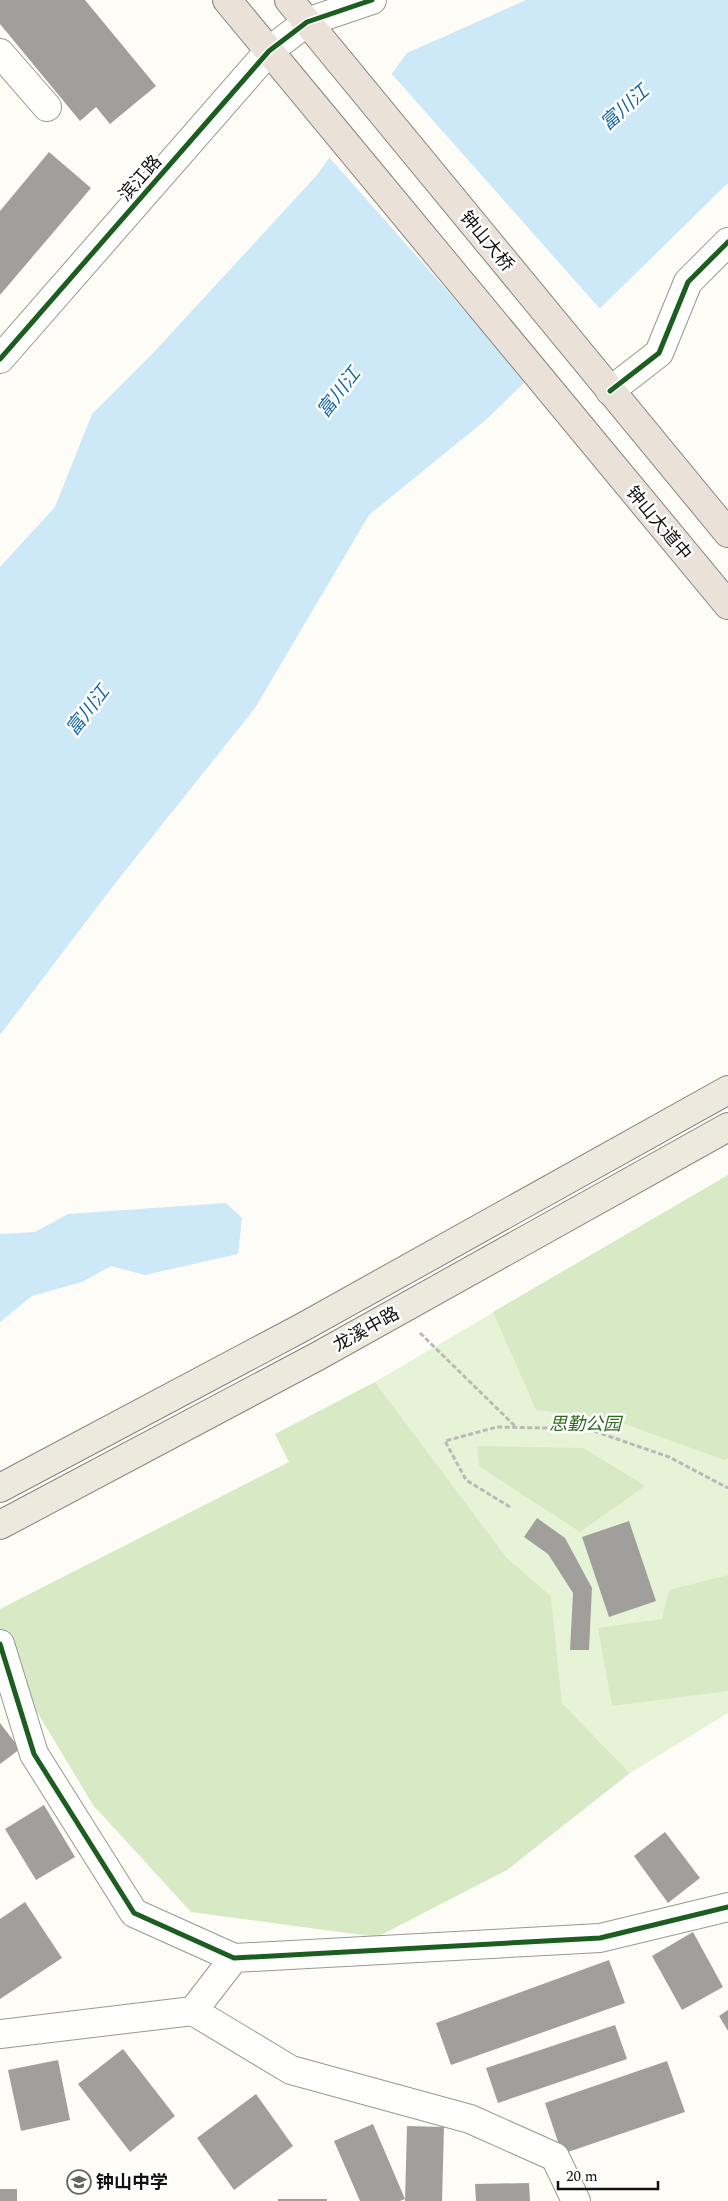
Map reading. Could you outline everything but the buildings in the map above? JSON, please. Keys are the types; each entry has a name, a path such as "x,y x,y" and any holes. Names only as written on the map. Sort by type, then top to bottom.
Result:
{"highway":[{"path":"227,0 269,51"},
{"path":"289,0 307,22"},
{"name":"钟山大桥","path":"307,22 618,400"},
{"name":"钟山大道中","path":"269,51 728,605"},
{"path":"618,400 728,533"}],"main road":[{"name":"龙溪中路","path":"0,1488 303,1327 728,1090"},
{"name":"龙溪中路","path":"0,1525 398,1311 728,1127"}],"street":[{"name":"滨江路","path":"0,360 269,51 307,22 372,0"},
{"path":"0,52 47,108"},
{"path":"618,400 658,353 688,282 728,242"},
{"path":"0,1644 34,1754 134,1913 234,1958 600,1938 728,1907"},
{"path":"193,2011 234,1958"},
{"path":"0,2034 193,2011 291,2070 470,2119 555,2157 576,2201"}],"path":[{"path":"398,1311 516,1427"},
{"path":"510,1507 466,1480 445,1441 497,1427 588,1429 670,1457 728,1488"}],"green space":[{"name":"思勤公园","path":"728,1175 728,1713 630,1773 562,1703 551,1596 507,1558 375,1382"},
{"path":"728,1175 728,1458 724,1460 611,1419 536,1410 493,1312"},
{"path":"375,1382 507,1558 551,1596 562,1703 630,1773 507,1870 377,1937 191,1912 93,1805 0,1650 0,1609 289,1462 275,1434"},
{"path":"477,1446 584,1448 645,1486 580,1532 479,1466"},
{"path":"728,1575 728,1691 612,1706 598,1628 662,1619 669,1590"}],"water":[{"name":"富川江","path":"526,0 728,0 728,183 488,418 369,515 255,708 113,886 0,1035 0,567 55,507 92,414 155,351 316,176 407,53"},
{"path":"226,1203 242,1218 238,1254 145,1275 111,1266 82,1282 32,1296 0,1322 0,1234 35,1232 68,1214"}],"pier":[{"path":"390,72 601,310 528,382 328,156"}],"cycle path":[{"path":"0,359 269,51 307,22 372,0"},
{"path":"610,391 659,353 688,282 728,242"},
{"path":"0,1644 34,1754 134,1913 234,1958 600,1938 728,1907"}],"place":[{"name":"钟山中学","path":"79,2182"}]}
